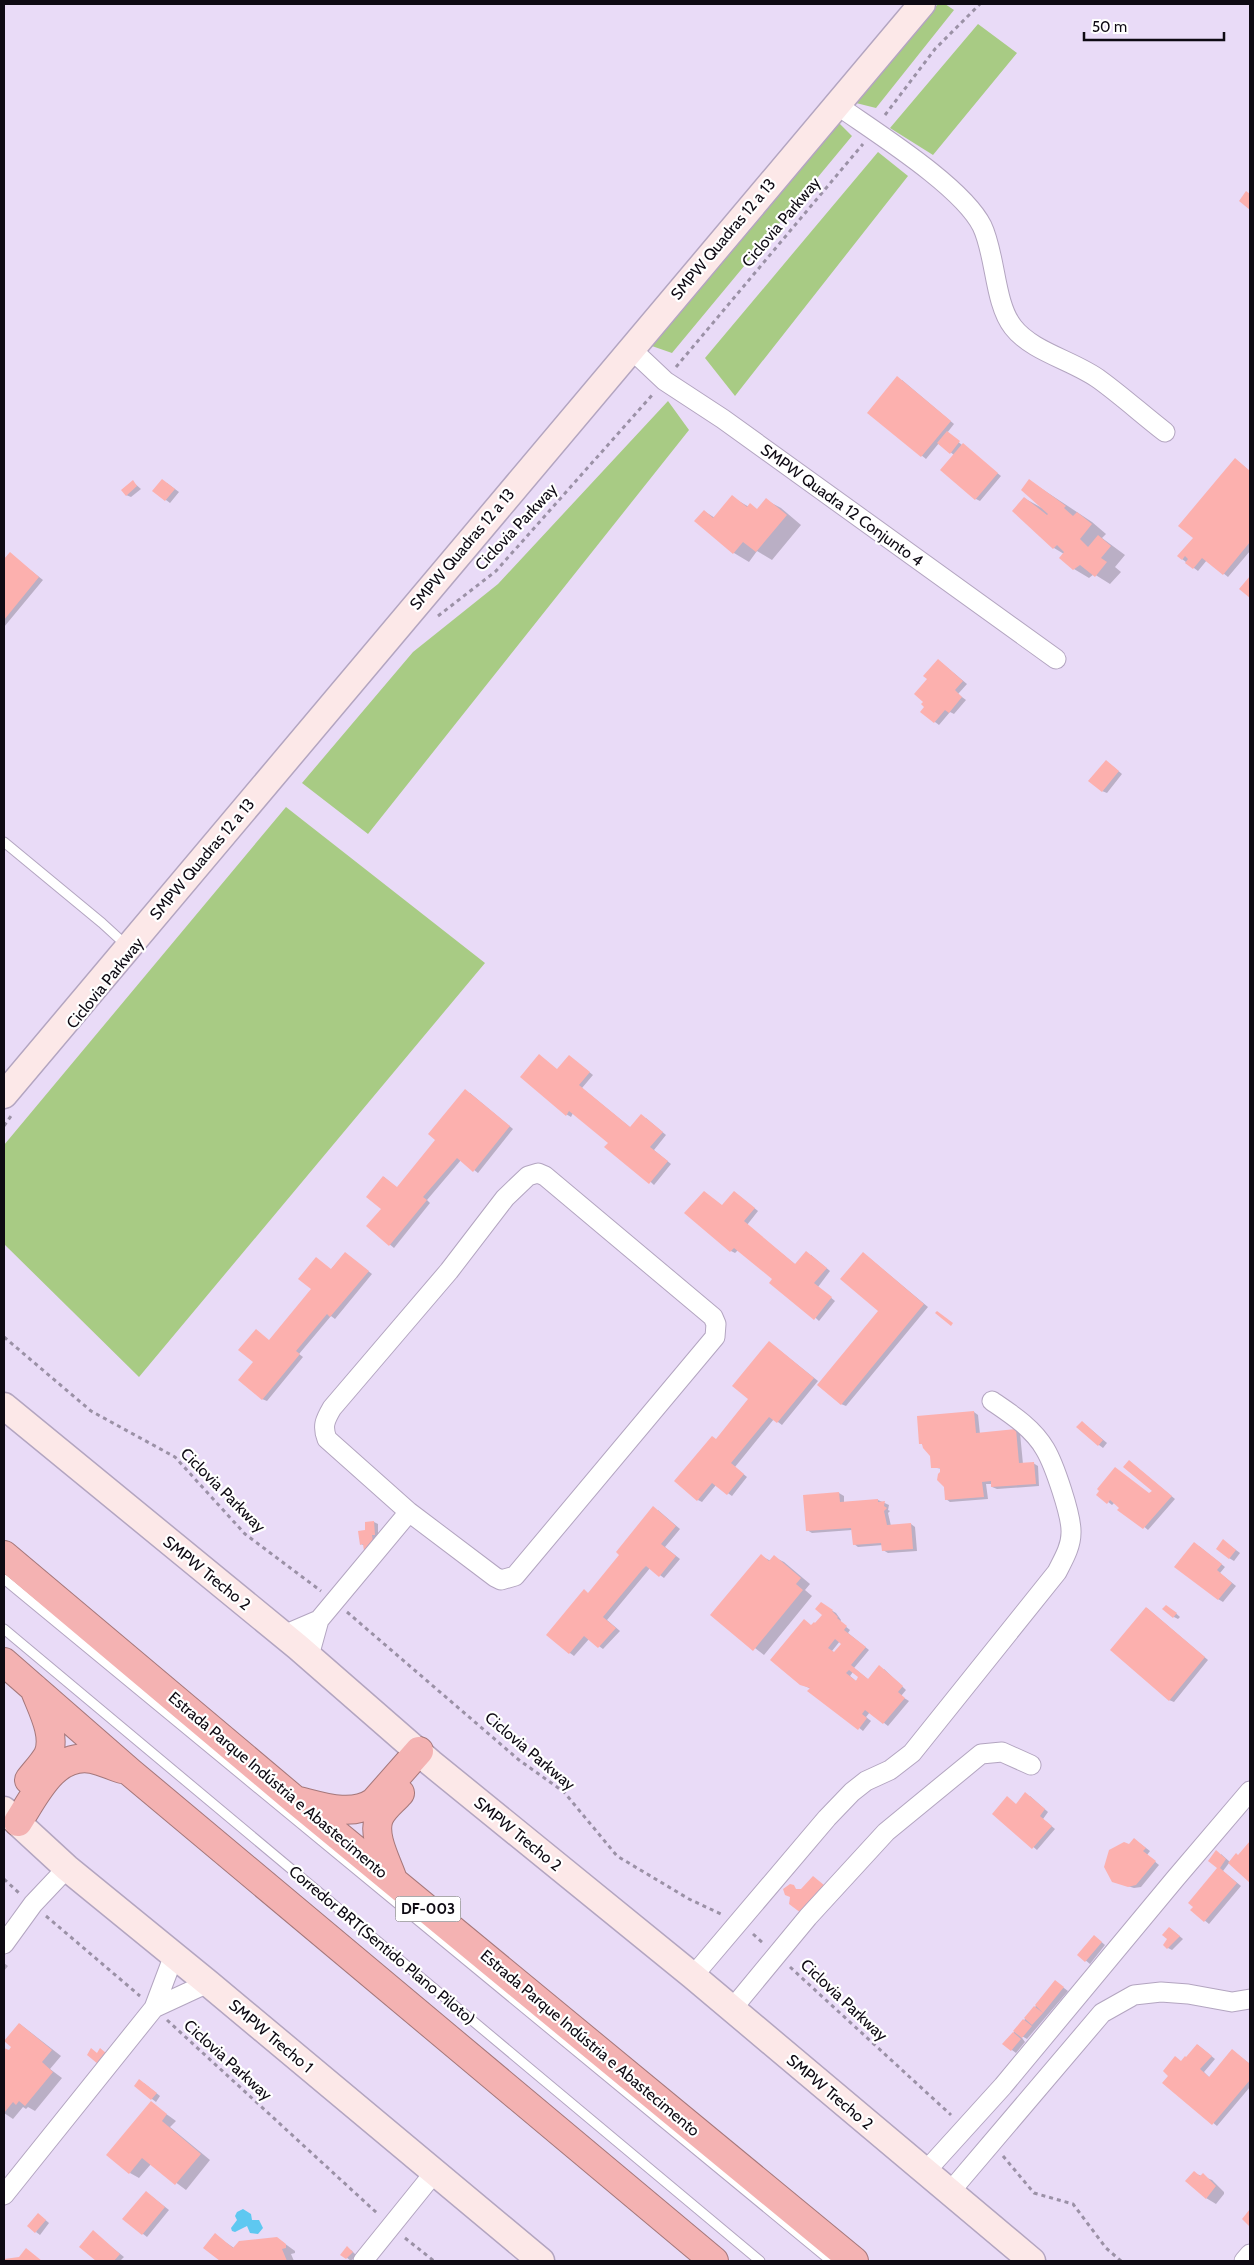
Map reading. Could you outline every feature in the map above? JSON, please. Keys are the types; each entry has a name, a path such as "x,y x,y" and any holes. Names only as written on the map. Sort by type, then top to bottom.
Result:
{"highway":[{"name":"Estrada Parque Indústria e Abastecimento","path":"4,1555 295,1800 854,2261"},
{"path":"4,1662 130,1772 714,2261"},
{"path":"8,1814 47,1756 51,1746 50,1734 33,1686"},
{"path":"295,1800 339,1809 354,1810 365,1808 425,1757"},
{"path":"394,1881 377,1831 378,1820 382,1812 425,1757"},
{"path":"8,1814 50,1774 69,1761 79,1758 93,1759 130,1772"}],"street":[{"name":"SMPW Quadras 12 a 13","path":"10,1103 128,947 630,348 922,4"},
{"path":"837,105 938,178 968,206 977,218 988,240 1004,311 1013,327 1042,349 1100,380 1165,432"},
{"name":"SMPW Quadra 12 Conjunto 4","path":"630,348 664,381 723,419 1056,659"},
{"path":"542,1174 712,1317 716,1324 715,1337 515,1576 501,1580 495,1577 409,1512 327,1439 323,1429 325,1420 332,1408 449,1271 505,1198 528,1176 542,1174"},
{"path":"693,1976 821,1825 852,1792 866,1781 890,1770 912,1752 1057,1572 1068,1551 1071,1532 1069,1522 1055,1472 1045,1449 1020,1421 992,1400"},
{"name":"SMPW Trecho 2","path":"4,1406 284,1635 425,1757 732,2008 949,2193 1032,2261"},
{"path":"284,1635 319,1620 409,1512"},
{"path":"309,1656 319,1620"},
{"path":"732,2008 808,1917 886,1832 982,1754 1002,1752 1031,1765"},
{"path":"925,2172 966,2129 1250,1791"},
{"name":"SMPW Trecho 1","path":"8,1814 67,1868 541,2261"},
{"path":"4,1944 33,1904 67,1868"},
{"path":"4,2195 154,2008 174,1955"},
{"path":"154,2008 208,1983"},
{"path":"949,2193 1102,2013 1134,1995 1161,1992 1188,1994 1232,2002 1250,1999"},
{"path":"363,2261 434,2173"}],"lane":[{"path":"4,842 102,923 128,947"},
{"path":"4,1579 831,2261"},
{"name":"Corredor BRT(Sentido Plano Piloto)","path":"4,1629 760,2261"}],"path":[{"name":"Ciclovia Parkway","path":"434,619 496,570 664,381 873,131 935,49 980,4"},
{"path":"4,1126 10,1103"},
{"name":"Ciclovia Parkway","path":"4,1337 91,1411 175,1457 245,1534 335,1602 519,1760 564,1792 616,1856 689,1899 739,1922 768,1948"},
{"name":"Ciclovia Parkway","path":"4,1879 154,2008 391,2226 434,2261"},
{"name":"Ciclovia Parkway","path":"783,1961 966,2129"},
{"path":"991,2142 1034,2193 1073,2204 1106,2248 1121,2261"}],"green space":[{"path":"938,4 945,4 954,10 876,108 856,103"},
{"path":"978,24 1017,53 933,155 890,128"},
{"path":"839,123 852,136 672,353 649,345"},
{"path":"878,152 908,176 735,396 705,358"},
{"path":"668,401 689,430 368,834 302,783 413,652 498,584"},
{"path":"286,807 485,963 139,1377 4,1244 4,1145"}],"water":[{"path":"243,2209 251,2214 252,2220 259,2220 263,2228 258,2234 250,2233 247,2226 235,2232 232,2231 231,2228 237,2220 235,2216 237,2212"}],"building":[{"path":"1246,191 1250,194 1250,210 1239,201"},
{"path":"897,376 951,421 921,457 867,413"},
{"path":"947,431 960,441 950,454 937,443"},
{"path":"963,443 998,473 975,500 940,470"},
{"path":"1235,458 1250,471 1250,542 1223,575 1202,558 1193,569 1185,563 1188,559 1185,556 1182,560 1177,556 1193,538 1178,526"},
{"path":"162,479 175,489 165,501 152,491"},
{"path":"1029,479 1066,506 1064,508 1073,516 1077,512 1092,524 1080,539 1088,547 1098,535 1111,546 1101,558 1107,562 1095,577 1080,565 1073,570 1059,558 1064,552 1057,545 1053,549 1012,511 1024,497 1048,514 1021,490"},
{"path":"133,480 137,486 126,496 121,490"},
{"path":"732,495 747,507 750,503 757,509 766,498 787,515 756,552 743,542 733,554 694,521 704,510 713,518"},
{"path":"10,552 39,577 4,620 4,559"},
{"path":"1250,576 1250,598 1239,589"},
{"path":"938,659 963,681 955,690 962,697 949,713 945,710 934,723 920,712 924,707 921,704 923,702 914,694 927,679 923,676"},
{"path":"1106,760 1119,771 1102,792 1088,781"},
{"path":"539,1054 557,1069 569,1055 590,1072 579,1085 630,1127 641,1114 663,1132 650,1147 668,1161 649,1184 604,1147 608,1143 569,1111 566,1116 520,1077"},
{"path":"465,1089 510,1126 473,1172 457,1158 423,1197 427,1200 389,1246 366,1226 381,1209 366,1197 383,1176 397,1187 435,1140 428,1134"},
{"path":"704,1191 722,1205 734,1191 755,1208 744,1221 795,1264 806,1251 827,1268 814,1283 832,1297 814,1320 769,1283 772,1279 734,1248 730,1252 684,1213"},
{"path":"345,1252 369,1271 330,1317 327,1314 296,1351 300,1354 262,1400 238,1380 253,1362 238,1350 256,1329 269,1340 311,1289 298,1279 316,1257 331,1269"},
{"path":"863,1252 924,1304 841,1405 817,1385 878,1311 840,1279"},
{"path":"937,1311 953,1323 951,1326 935,1313"},
{"path":"769,1341 814,1378 777,1423 769,1417 731,1463 744,1474 727,1495 712,1483 697,1501 674,1481 712,1436 716,1439 748,1399 732,1386"},
{"path":"974,1411 976,1433 1016,1429 1019,1463 1034,1462 1036,1484 991,1487 991,1481 982,1482 984,1497 945,1500 944,1487 937,1480 940,1468 931,1468 930,1456 922,1444 919,1444 917,1416"},
{"path":"1082,1421 1103,1440 1098,1446 1076,1427"},
{"path":"1129,1460 1172,1496 1143,1529 1117,1510 1119,1508 1110,1500 1107,1504 1096,1495 1099,1491 1097,1489 1115,1467 1149,1493 1152,1491 1123,1467"},
{"path":"839,1492 840,1502 878,1499 878,1502 885,1501 884,1506 887,1508 884,1511 887,1525 911,1523 913,1549 882,1551 881,1543 853,1545 851,1528 806,1531 803,1495"},
{"path":"653,1506 676,1526 661,1544 676,1556 659,1577 646,1566 642,1570 603,1617 616,1628 598,1648 584,1636 569,1654 546,1635 584,1589 588,1593 619,1555 616,1552"},
{"path":"374,1521 375,1535 372,1535 374,1550 364,1551 363,1544 360,1545 358,1531 365,1530 365,1522"},
{"path":"1223,1539 1236,1550 1229,1559 1216,1549"},
{"path":"1194,1542 1222,1564 1217,1570 1232,1583 1218,1600 1174,1567"},
{"path":"761,1554 769,1561 774,1555 801,1578 796,1584 803,1590 753,1651 710,1615"},
{"path":"821,1602 833,1610 837,1618 847,1626 844,1630 866,1647 851,1665 868,1679 879,1665 903,1686 898,1692 905,1698 883,1724 865,1710 862,1714 867,1718 858,1730 807,1691 810,1688 800,1685 770,1660 804,1619 811,1625 815,1623 822,1615 815,1609","holes":["835,1639 841,1644 834,1652 828,1648","849,1670 858,1677 856,1681 846,1673"]},
{"path":"1166,1605 1177,1613 1173,1618 1162,1609"},
{"path":"1146,1607 1205,1657 1169,1701 1110,1650"},
{"path":"1025,1792 1045,1809 1040,1816 1052,1826 1032,1849 992,1814 1007,1796 1016,1804"},
{"path":"1134,1838 1146,1848 1143,1851 1156,1861 1136,1885 1128,1887 1112,1882 1104,1867 1109,1850 1124,1842 1129,1844"},
{"path":"1250,1841 1250,1883 1228,1863"},
{"path":"1216,1850 1226,1859 1220,1868 1237,1883 1204,1922 1190,1910 1193,1907 1188,1903 1217,1868 1208,1861"},
{"path":"813,1876 824,1885 801,1913 789,1904 790,1897 785,1895 783,1889 790,1884 794,1885 796,1889 801,1889"},
{"path":"1169,1927 1180,1936 1167,1949 1163,1945 1167,1939 1162,1935"},
{"path":"1094,1935 1102,1942 1085,1962 1077,1955"},
{"path":"1055,1980 1064,1987 1043,2013 1035,2005"},
{"path":"1034,2006 1043,2013 1032,2025 1024,2018"},
{"path":"1023,2019 1032,2026 1022,2038 1013,2031"},
{"path":"19,2023 52,2050 42,2062 53,2072 25,2106 19,2101 16,2105 13,2102 4,2113 4,2048 9,2050 11,2047 4,2041"},
{"path":"1013,2032 1021,2039 1011,2051 1002,2044"},
{"path":"1197,2044 1212,2056 1200,2069 1209,2077 1232,2049 1250,2064 1250,2080 1212,2125 1162,2083 1168,2076 1163,2071 1175,2056 1181,2061"},
{"path":"91,2048 97,2053 100,2048 106,2053 98,2064 87,2055"},
{"path":"139,2079 157,2093 151,2100 134,2086"},
{"path":"151,2101 167,2114 162,2121 201,2154 175,2185 142,2158 129,2174 106,2155"},
{"path":"1194,2171 1200,2176 1203,2173 1216,2186 1206,2199 1185,2181"},
{"path":"146,2191 165,2207 142,2235 122,2219"},
{"path":"1250,2209 1250,2227 1242,2219"},
{"path":"38,2213 46,2220 35,2233 27,2226"},
{"path":"93,2230 120,2254 114,2261 96,2261 79,2247"},
{"path":"215,2233 233,2248 239,2241 277,2237 286,2244 286,2248 282,2249 287,2261 220,2261 203,2248"},
{"path":"347,2246 353,2252 346,2259 340,2255"},
{"path":"26,2248 42,2261 4,2261 4,2259 19,2257"}]}
